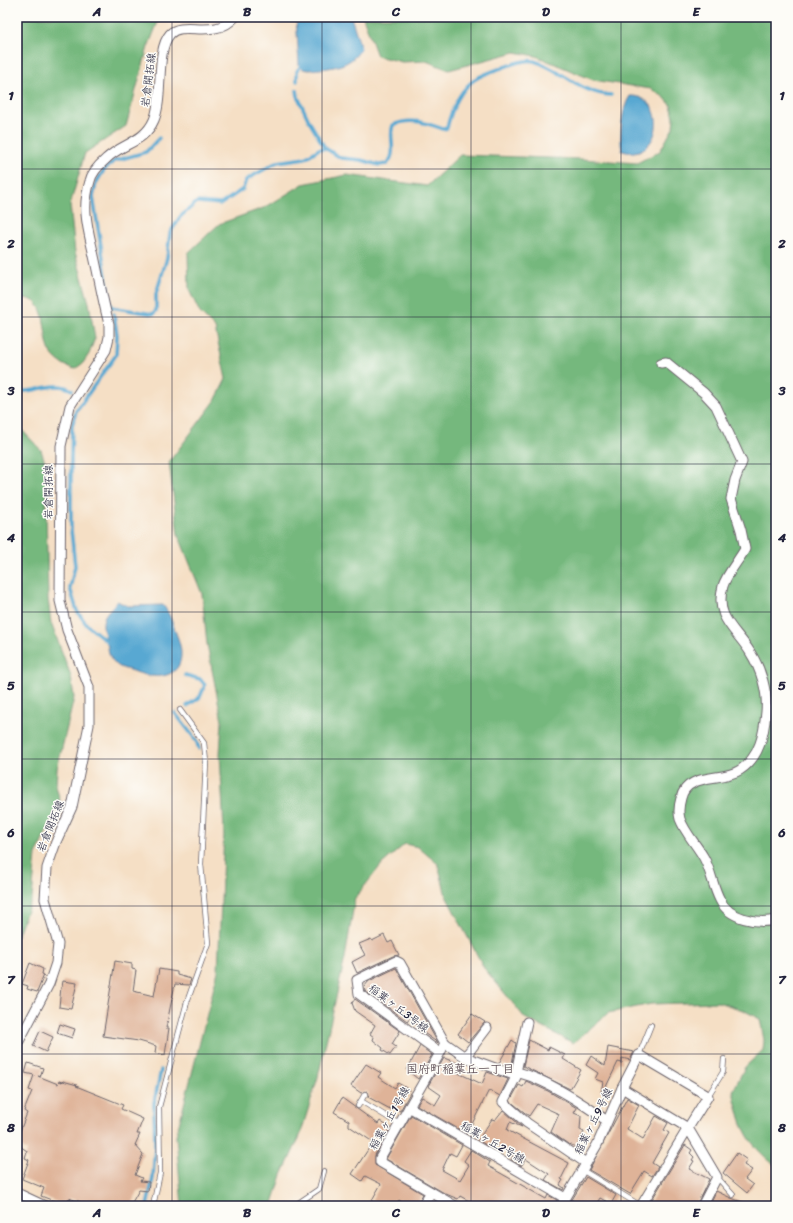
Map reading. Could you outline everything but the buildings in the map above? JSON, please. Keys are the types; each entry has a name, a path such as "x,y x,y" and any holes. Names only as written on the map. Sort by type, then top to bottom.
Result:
{"street":[{"name":"岩倉開拓線","path":"17,1045 49,984 56,963 58,944 45,899 47,868 56,842 72,807 82,767 89,725 89,687 67,630 60,600 60,475 61,446 64,426 70,406 106,350 109,337 110,324 86,213 87,194 90,179 97,167 114,152 141,138 154,119 158,102 165,41 171,33 180,29 208,30 223,27 234,17"},
{"path":"662,363 666,362 704,393 716,406 742,462 735,480 731,499 741,530 745,549 723,584 721,597 724,618 733,632 750,651 761,674 766,710 763,739 753,759 740,770 732,774 705,779 689,784 682,795 679,806 680,819 704,858 720,901 729,911 741,918 755,921 776,920"},
{"name":"稲葉ヶ丘3号線","path":"440,1053 360,994 357,980 384,966 396,962 400,963 445,1044"},
{"path":"527,1022 516,1077 503,1102 527,1123 584,1167"},
{"path":"465,1056 487,1028"},
{"path":"445,1044 465,1056 511,1074 516,1072 525,1074 572,1097 607,1121"},
{"name":"稲葉ヶ丘1号線","path":"445,1044 380,1158 380,1162 455,1206"},
{"path":"622,1088 640,1055 708,1096 641,1206"},
{"name":"稲葉ヶ丘9号線","path":"563,1202 584,1167 622,1088 688,1128"},
{"name":"稲葉ヶ丘2号線","path":"409,1107 563,1202"},
{"path":"688,1128 717,1177 702,1206"},
{"path":"422,1206 431,1192"},
{"path":"17,1193 45,1206"}],"lane":[{"path":"153,1206 160,1173 159,1107 187,1002 208,943 201,864 206,762 204,743 180,710"},
{"path":"640,1055 651,1025"},
{"path":"708,1096 723,1072 724,1059"},
{"path":"358,1106 365,1094"},
{"path":"361,1101 399,1124"},
{"path":"584,1167 641,1206"},
{"path":"294,1206 319,1189 324,1170"},
{"path":"717,1177 733,1195"}],"green space":[{"path":"17,17 160,17 148,47 126,126 85,153 70,205 75,252 89,303 95,338 89,354 83,363 75,369 60,362 51,353 42,315 35,302 27,299 17,299"},
{"path":"363,17 776,17 776,1166 758,1150 746,1133 733,1091 745,1067 763,1050 764,1040 760,1019 743,1010 718,1002 651,1004 608,1013 573,1043 525,1018 484,968 446,896 438,864 418,847 405,844 382,864 355,898 345,958 318,1077 300,1136 282,1175 272,1206 182,1206 176,1136 218,971 224,831 220,754 222,721 207,644 202,594 178,534 169,462 215,401 226,379 215,328 200,313 189,290 188,253 219,224 266,207 303,184 347,175 427,186 460,155 581,159 637,163 660,151 673,128 674,118 671,105 664,97 651,89 593,80 536,56 515,52 449,70 426,61 402,62 377,56"},
{"path":"17,425 41,450 45,462 48,599 51,623 71,676 74,698 57,769 56,786 60,801 36,855 32,898 17,936"}],"water":[{"path":"296,17 351,17 361,48 357,55 351,60 339,66 324,69 303,69 299,65"},
{"path":"630,96 643,99 651,106 655,116 656,127 653,138 646,147 636,152 622,151 621,145 623,115"},
{"path":"117,601 128,606 163,605 171,618 180,646 181,657 179,665 174,672 157,676 146,675 120,667 112,660 109,653 103,621 105,616"}],"waterway":[{"path":"297,90 298,97 309,121 325,148 341,158 361,160 379,165 387,164 392,155 393,125 406,121 412,121 443,129 447,128 454,106 467,86 482,76 515,63 534,61 544,65 580,86 600,94 611,95"},
{"path":"297,81 297,71 303,63"},
{"path":"159,138 146,152 114,161 104,170 96,183 93,197 111,307 153,314 156,311 156,294 167,258 170,233 180,217 197,202 221,204 243,189 246,180 277,162 305,158 319,149 325,148"},
{"path":"108,642 87,625 77,611 70,588 75,566 71,530 71,457 72,426 76,411 116,355 117,335 114,314"},
{"path":"17,391 31,391 52,386 65,387 72,390"},
{"path":"185,675 200,679 205,685 200,697 187,706"},
{"path":"175,713 196,740 199,749"},
{"path":"147,1206 153,1178 155,1145 154,1103 161,1070"},
{"path":"555,1206 559,1199"}],"district":[{"name":"国府町稲葉丘一丁目","path":"460,1069"}]}
